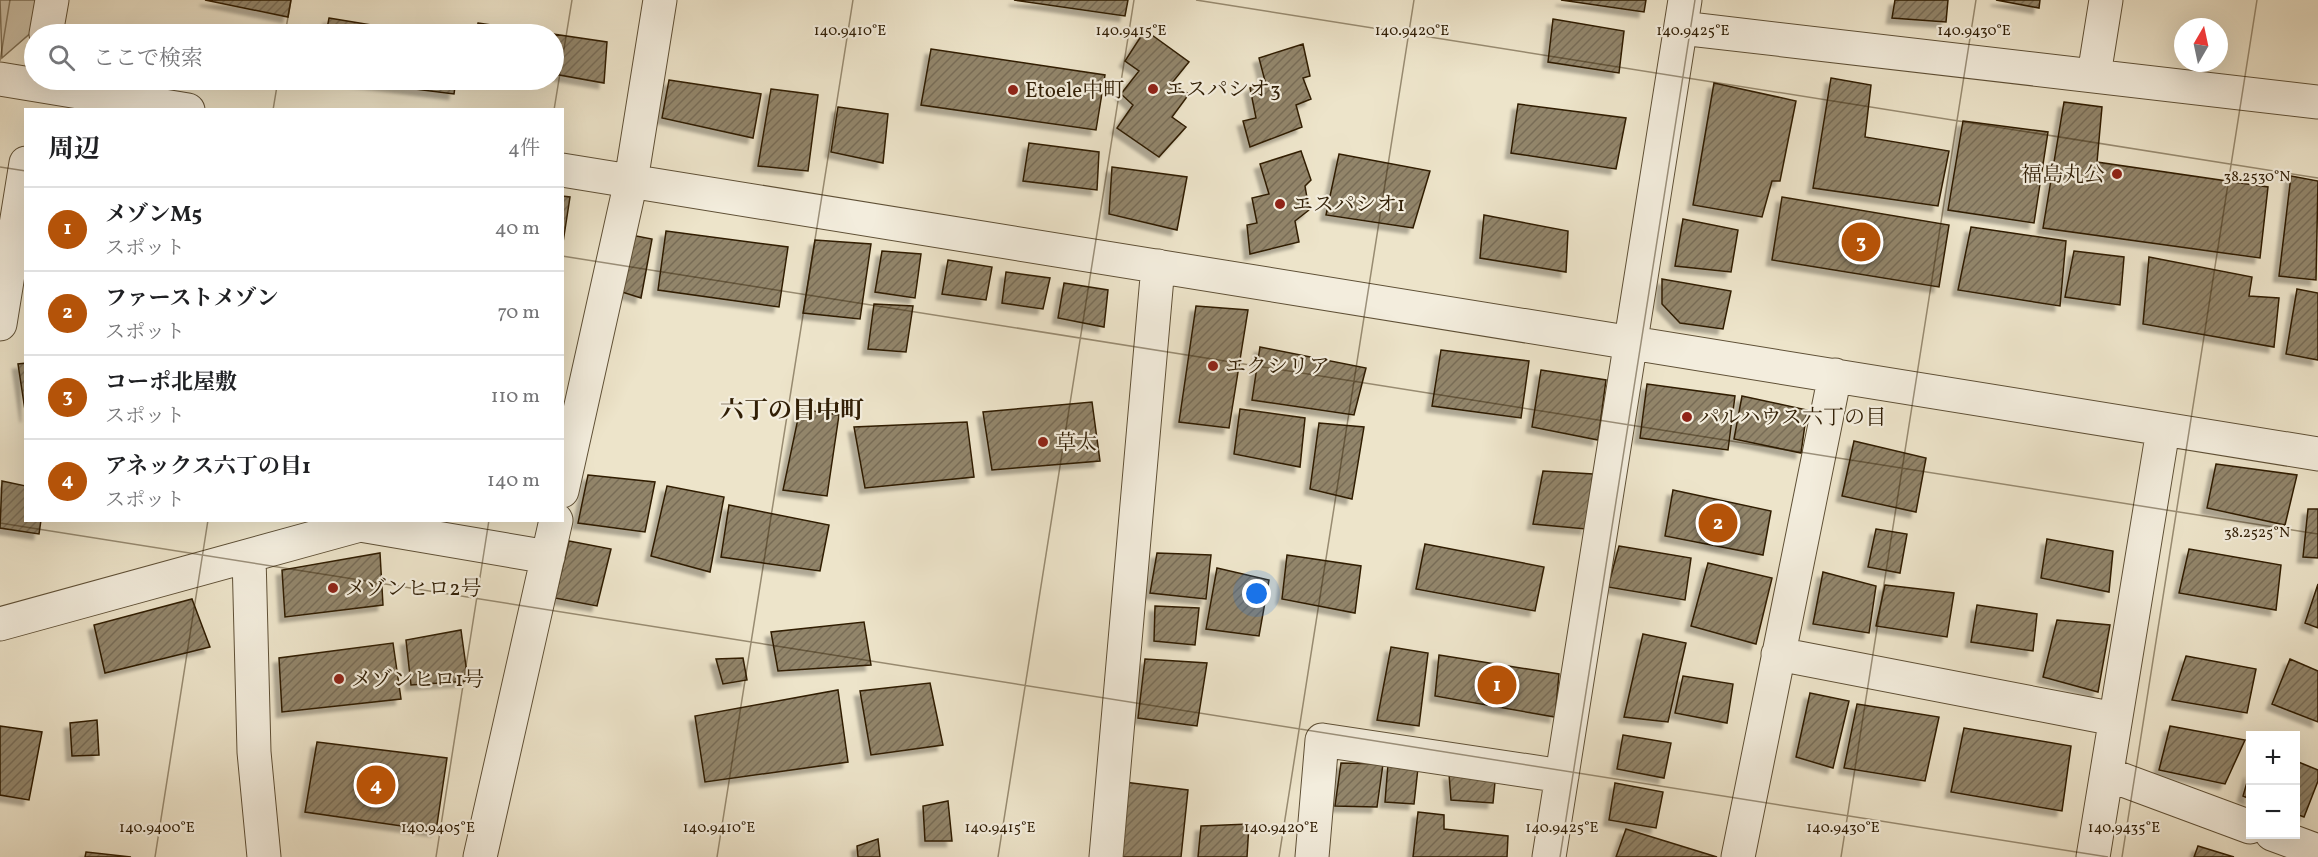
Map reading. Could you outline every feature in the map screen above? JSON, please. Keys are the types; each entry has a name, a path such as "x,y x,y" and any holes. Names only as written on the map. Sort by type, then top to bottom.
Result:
{"street":[{"path":"48,24 52,0"},
{"path":"564,482 631,181 660,0"},
{"path":"2094,75 2106,0"},
{"path":"1549,857 1629,342 1683,14 2094,75 2318,102"},
{"path":"0,79 24,87"},
{"path":"37,91 172,108"},
{"path":"564,170 2318,454"},
{"path":"0,324 24,175"},
{"path":"1106,857 1158,266"},
{"path":"1738,857 1835,375"},
{"path":"2093,857 2163,430"},
{"path":"480,857 556,522"},
{"path":"0,624 360,525 548,556"},
{"path":"249,556 254,752 264,857"},
{"path":"1778,654 2115,718"},
{"path":"1312,857 1322,740 1562,776"},
{"path":"2107,774 2246,826"},
{"path":"2286,839 2318,851"}],"shaded area":[{"path":"0,0 38,0 35,24 24,24 24,39 2,58"}],"building":[{"path":"205,0 291,0 288,17"},
{"path":"1014,0 1128,0 1125,16"},
{"path":"1561,0 1646,0 1644,12"},
{"path":"1895,0 1948,0 1946,22 1892,18"},
{"path":"1996,0 2040,0 2039,8"},
{"path":"329,18 365,24 328,24"},
{"path":"1553,19 1624,31 1619,73 1548,62"},
{"name":"エスパシオ3","path":"1145,30 1189,62 1171,84 1189,94 1172,117 1186,127 1159,157 1117,128 1133,105 1121,94 1139,71 1125,61"},
{"path":"564,36 607,42 604,83 564,76"},
{"path":"1303,44 1310,76 1303,78 1311,99 1296,105 1302,127 1250,147 1243,121 1256,118 1250,88 1265,81 1259,58"},
{"name":"Etoele中町","path":"931,49 1105,75 1096,130 921,105"},
{"path":"1831,78 1871,85 1865,137 1949,151 1938,206 1813,188"},
{"path":"669,80 761,94 753,138 662,118"},
{"path":"1714,83 1796,101 1780,181 1772,181 1762,217 1693,205"},
{"path":"771,89 818,95 808,171 758,166"},
{"path":"422,90 455,90 454,94"},
{"name":"福島丸公","path":"2064,102 2102,107 2097,162 2268,187 2260,258 2043,228"},
{"path":"1518,104 1626,118 1616,169 1511,153"},
{"path":"838,107 888,114 883,163 831,152"},
{"path":"1963,121 2048,132 2034,223 1948,210"},
{"path":"1029,143 1099,152 1097,190 1023,181"},
{"name":"エスパシオ1","path":"1301,151 1311,180 1305,186 1309,210 1295,221 1299,242 1250,254 1247,225 1257,223 1252,198 1269,194 1260,164"},
{"path":"1339,154 1430,171 1413,228 1326,215"},
{"path":"1112,167 1187,177 1177,230 1109,214"},
{"path":"2291,176 2318,181 2316,280 2279,276"},
{"path":"564,196 570,197 564,236"},
{"path":"1782,197 1949,225 1939,287 1772,260"},
{"path":"1484,215 1568,231 1566,272 1480,258"},
{"path":"1683,219 1738,230 1731,272 1675,266"},
{"path":"1971,227 2066,241 2060,306 1958,290"},
{"path":"666,231 788,247 779,307 658,290"},
{"path":"631,235 652,239 641,298 622,292"},
{"path":"815,240 871,244 860,319 803,313"},
{"path":"882,251 921,254 915,298 875,292"},
{"path":"2074,251 2124,257 2120,305 2065,297"},
{"path":"2149,257 2252,277 2249,296 2279,298 2274,347 2143,324"},
{"path":"948,260 992,267 986,300 942,294"},
{"path":"1006,272 1050,278 1043,309 1002,303"},
{"path":"1662,279 1731,291 1723,329 1680,323 1662,304"},
{"path":"1064,283 1108,290 1104,327 1058,318"},
{"path":"2297,289 2318,293 2318,360 2286,354"},
{"path":"874,304 913,306 906,352 868,349"},
{"name":"エクシリア","path":"1196,306 1248,310 1229,428 1179,422"},
{"path":"1260,347 1366,368 1354,415 1252,400"},
{"path":"1441,350 1529,361 1521,418 1432,406"},
{"path":"24,363 24,404 18,364"},
{"path":"1541,370 1606,380 1598,440 1532,427"},
{"name":"パルハウス六丁の目","path":"1647,384 1735,396 1728,450 1640,438"},
{"path":"1742,396 1807,410 1801,453 1734,439"},
{"path":"1092,402 1100,461 992,470 983,412"},
{"path":"800,409 839,415 827,496 783,490"},
{"path":"1240,409 1305,418 1300,467 1234,454"},
{"path":"967,422 974,477 865,488 854,427"},
{"path":"1319,423 1364,427 1352,499 1310,489"},
{"path":"1854,441 1926,458 1916,512 1842,496"},
{"path":"2216,464 2297,475 2285,525 2207,508"},
{"path":"1543,471 1593,474 1586,529 1533,524"},
{"path":"588,475 655,482 645,532 578,523"},
{"path":"2,481 24,486 24,522 41,522 39,534 0,528"},
{"path":"667,486 724,497 710,572 651,556"},
{"path":"1673,490 1771,511 1763,555 1665,536"},
{"path":"729,505 829,525 820,571 721,557"},
{"path":"2308,509 2318,509 2318,558 2303,557"},
{"path":"1876,529 1907,534 1900,573 1868,567"},
{"path":"2047,539 2113,551 2109,592 2041,578"},
{"path":"569,541 611,549 597,606 555,598"},
{"path":"1425,544 1544,567 1535,611 1416,589"},
{"path":"1619,546 1691,558 1685,600 1608,587"},
{"path":"2189,549 2281,565 2276,610 2179,593"},
{"name":"メゾンヒロ2号","path":"380,553 383,605 285,617 282,570"},
{"path":"1157,553 1211,555 1206,599 1150,593"},
{"path":"1287,555 1361,566 1355,613 1282,599"},
{"path":"1708,563 1772,578 1756,644 1691,626"},
{"path":"1217,568 1269,580 1259,636 1206,629"},
{"path":"1823,572 1876,586 1869,633 1813,624"},
{"path":"2318,584 2318,628 2305,623"},
{"path":"1885,585 1954,593 1947,637 1876,626"},
{"path":"192,599 210,647 105,673 94,625"},
{"path":"1977,605 2037,614 2033,651 1971,642"},
{"path":"1155,606 1199,608 1195,645 1154,641"},
{"path":"2057,620 2110,625 2098,692 2043,677"},
{"path":"864,622 871,665 778,671 771,632"},
{"path":"461,630 468,681 411,685 406,640"},
{"path":"1643,634 1686,643 1668,722 1624,717"},
{"name":"メゾンヒロ1号","path":"393,643 401,699 282,712 279,658"},
{"path":"1391,647 1428,653 1419,726 1377,720"},
{"path":"1439,655 1559,674 1555,717 1435,696"},
{"path":"2186,656 2256,669 2247,713 2172,700"},
{"path":"743,658 747,680 723,684 716,659"},
{"path":"1145,659 1207,663 1197,726 1138,718"},
{"path":"2290,659 2318,671 2318,722 2272,704"},
{"path":"1683,676 1733,684 1727,723 1675,713"},
{"path":"930,683 943,745 871,755 860,691"},
{"path":"838,690 848,762 705,782 695,716"},
{"path":"1810,693 1849,701 1833,768 1796,757"},
{"path":"1857,704 1939,717 1925,781 1844,768"},
{"path":"97,720 99,755 72,756 70,723"},
{"path":"0,726 42,732 29,800 0,795"},
{"path":"2170,726 2245,740 2225,784 2159,770"},
{"path":"1964,728 2071,746 2062,811 1951,792"},
{"path":"1623,735 1671,743 1664,778 1617,769"},
{"path":"317,742 447,758 436,831 305,812"},
{"path":"1341,763 1383,764 1377,807 1335,806"},
{"path":"2300,763 2318,770 2318,781 2304,817 2300,816"},
{"path":"1388,764 1418,768 1414,804 1385,802"},
{"path":"1449,774 1495,782 1493,803 1451,800"},
{"path":"1124,782 1188,790 1181,857 1120,857"},
{"path":"1615,783 1663,792 1656,828 1609,820"},
{"path":"948,801 952,841 925,841 923,806"},
{"path":"1418,812 1444,815 1444,829 1508,836 1507,857 1413,857"},
{"path":"1249,824 1247,857 1198,857 1201,826"},
{"path":"1626,829 1717,857 1616,857"},
{"path":"878,839 880,857 858,857 857,846"},
{"path":"2198,846 2234,857 2194,857"},
{"path":"86,852 131,857 85,857"}],"place":[{"name":"エスパシオ3","path":"1153,89"},
{"name":"Etoele中町","path":"1013,90"},
{"name":"福島丸公","path":"2117,174"},
{"name":"エスパシオ1","path":"1280,204"},
{"name":"コーポ北屋敷","path":"1861,242"},
{"name":"エクシリア","path":"1213,366"},
{"name":"パルハウス六丁の目","path":"1687,417"},
{"name":"草太","path":"1043,442"},
{"name":"ファーストメゾン","path":"1718,523"},
{"name":"メゾンヒロ2号","path":"333,588"},
{"name":"メゾンヒロ1号","path":"339,679"},
{"name":"メゾンM5","path":"1497,685"},
{"name":"アネックス六丁の目1","path":"376,785"}],"district":[{"name":"六丁の目中町","path":"792,410"}]}
